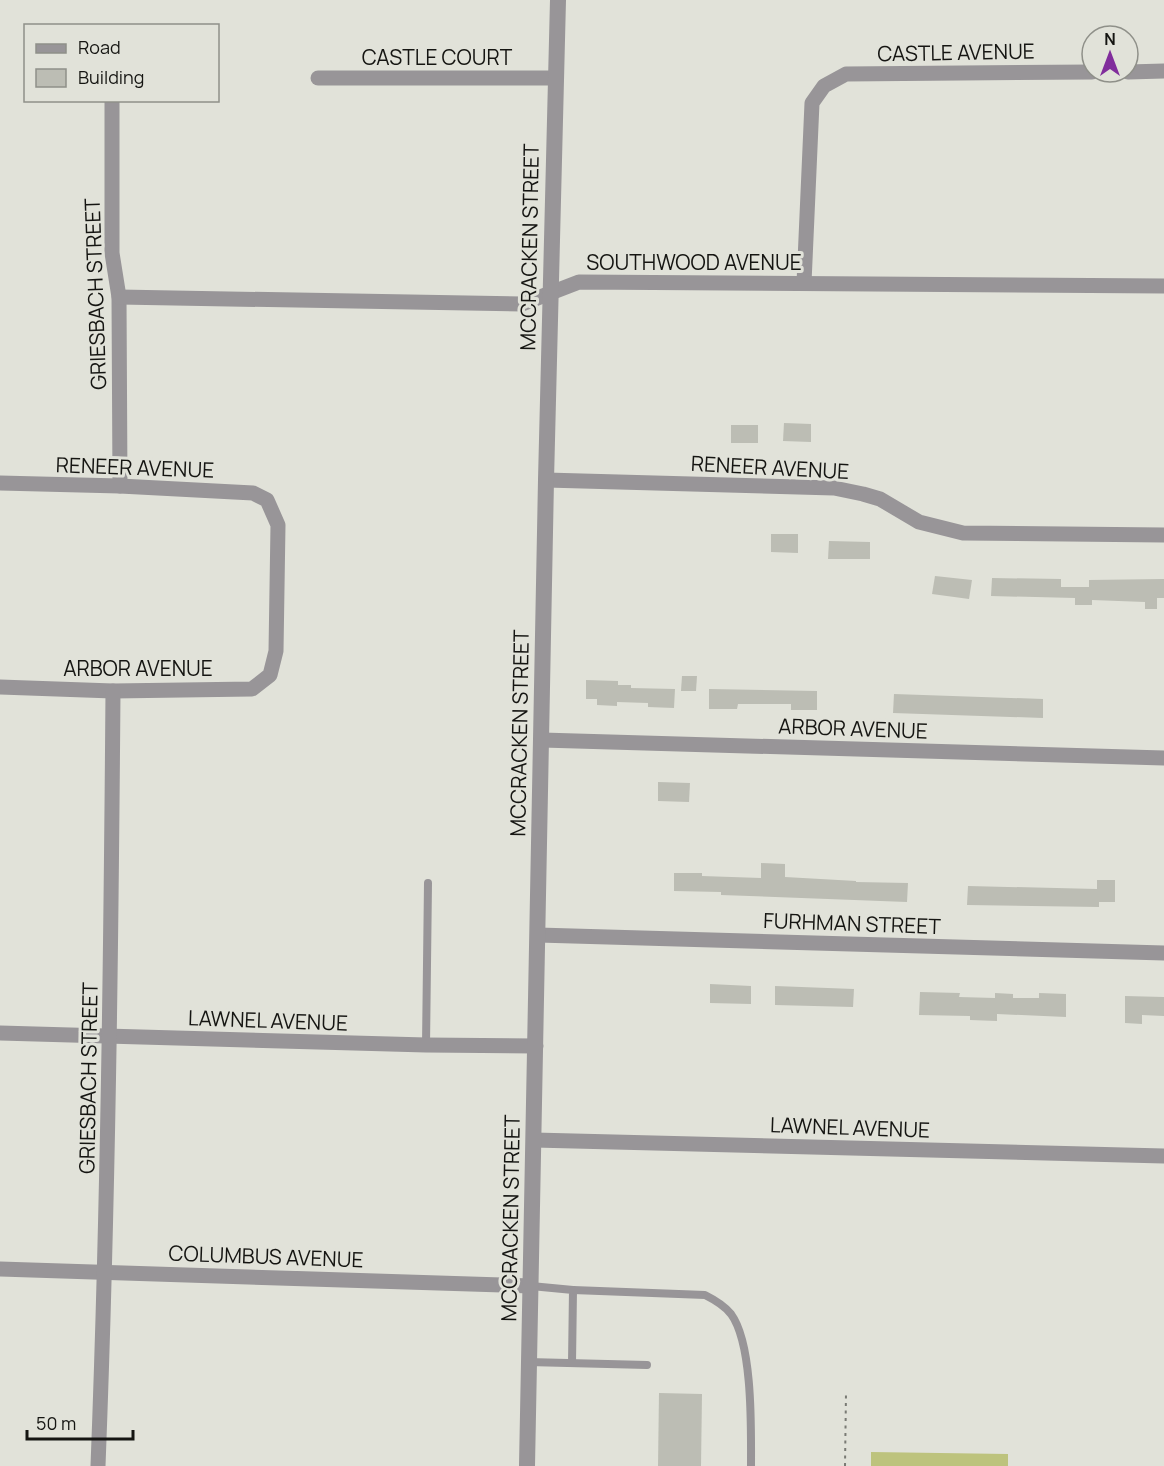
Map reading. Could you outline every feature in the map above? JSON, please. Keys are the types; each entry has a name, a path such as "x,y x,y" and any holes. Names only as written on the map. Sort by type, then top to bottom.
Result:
{"street":[{"name":"MCCRACKEN STREET","path":"527,1466 546,480 558,0"},
{"path":"1140,72 1164,71"},
{"name":"CASTLE AVENUE","path":"804,283 812,103 824,86 846,74 1080,72"},
{"name":"CASTLE COURT","path":"318,78 555,78"},
{"name":"GRIESBACH STREET","path":"112,102 112,253 119,297 120,486"},
{"name":"SOUTHWOOD AVENUE","path":"119,297 522,304 579,282 1164,286"},
{"name":"RENEER AVENUE","path":"546,480 834,488 872,496 919,522 963,533 1164,535"},
{"name":"RENEER AVENUE","path":"0,483 253,493 267,500 278,525 276,651 270,675"},
{"name":"ARBOR AVENUE","path":"0,687 113,691 252,689 270,675"},
{"name":"GRIESBACH STREET","path":"98,1466 110,1036 113,691"},
{"name":"ARBOR AVENUE","path":"542,740 1164,758"},
{"name":"FURHMAN STREET","path":"538,935 1164,953"},
{"name":"LAWNEL AVENUE","path":"0,1033 536,1046"},
{"name":"LAWNEL AVENUE","path":"534,1140 1164,1156"},
{"name":"COLUMBUS AVENUE","path":"0,1269 531,1286"}],"lane":[{"path":"426,1045 429,883"},
{"path":"531,1286 573,1290 705,1294 719,1302 732,1316 742,1339 751,1397 751,1466"},
{"path":"572,1363 573,1290"},
{"path":"528,1362 647,1365"}],"path":[{"path":"845,1466 846,1393"}],"green space":[{"path":"871,1452 1008,1454 1008,1466 871,1466"}],"building":[{"path":"784,423 811,424 811,442 783,441"},
{"path":"731,425 758,425 758,443 731,443"},
{"path":"771,534 798,534 798,553 771,552"},
{"path":"829,541 870,542 870,559 828,559"},
{"path":"935,576 972,580 969,599 932,594"},
{"path":"992,578 1061,579 1061,587 1089,587 1089,580 1164,579 1164,598 1157,598 1157,609 1145,609 1145,602 1092,600 1092,605 1075,605 1075,598 991,596"},
{"path":"682,676 697,676 696,691 681,691"},
{"path":"586,680 618,681 618,685 631,685 631,688 675,689 674,708 648,707 648,703 617,702 617,706 597,705 597,699 586,699"},
{"path":"709,689 817,691 817,710 791,710 791,704 738,704 737,709 709,709"},
{"path":"894,694 1043,699 1043,718 893,713"},
{"path":"658,782 690,783 689,802 658,801"},
{"path":"761,863 785,864 785,877 908,883 907,902 674,891 674,873 761,878"},
{"path":"1097,880 1115,880 1115,902 1099,902 1099,907 967,905 968,886 1097,889"},
{"path":"710,984 751,986 751,1004 710,1003"},
{"path":"775,986 854,989 853,1007 775,1005"},
{"path":"920,992 960,993 959,997 995,998 995,993 1013,994 1013,998 1039,998 1039,993 1066,994 1066,1017 997,1014 997,1021 970,1020 970,1016 919,1015"},
{"path":"1125,996 1164,997 1164,1016 1142,1015 1142,1024 1125,1023"},
{"path":"659,1393 702,1394 701,1466 658,1466"}]}
